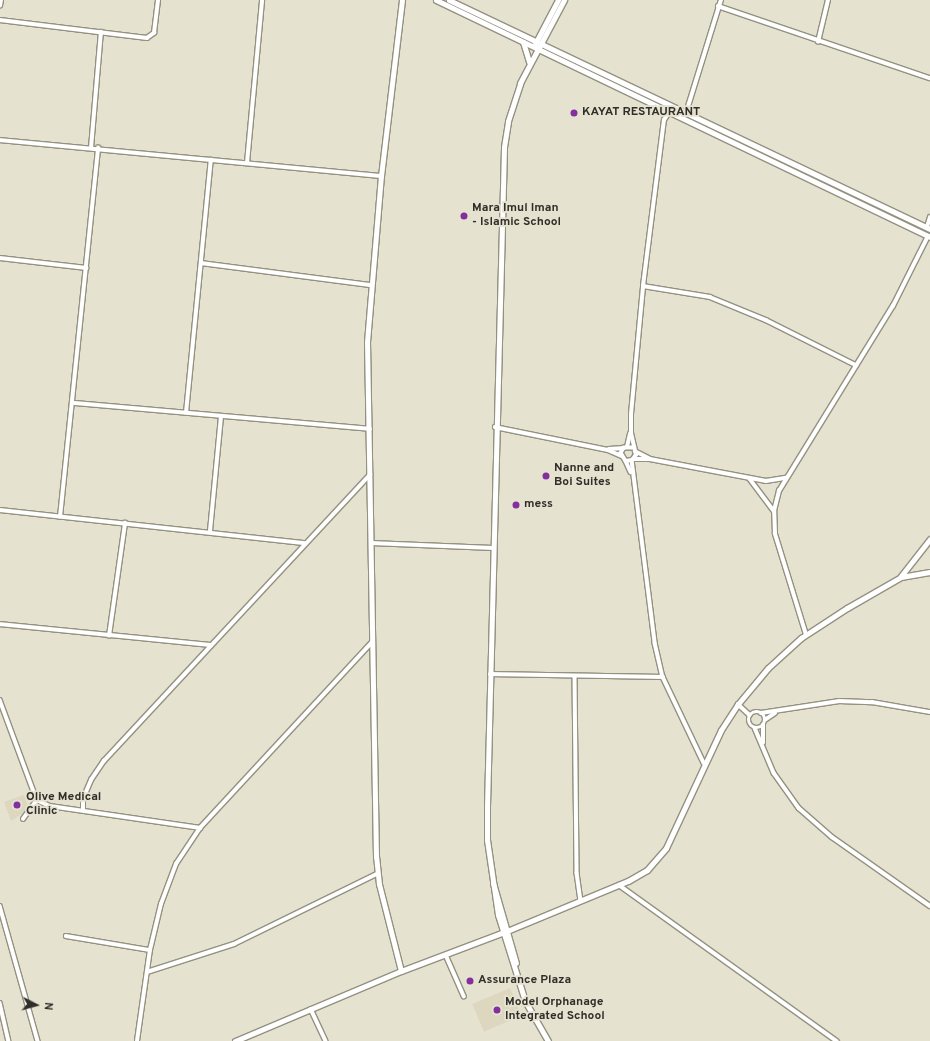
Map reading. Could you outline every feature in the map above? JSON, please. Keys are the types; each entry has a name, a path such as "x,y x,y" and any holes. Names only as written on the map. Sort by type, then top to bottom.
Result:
{"street":[{"path":"0,6 1,0"},
{"path":"0,20 147,38 154,33 158,0"},
{"path":"247,163 262,0"},
{"path":"401,971 377,874 372,642 371,474 367,342 370,285 381,176 402,0"},
{"path":"436,0 523,42 686,113 928,228 930,217"},
{"path":"449,0 536,47 929,236 893,306 786,478 774,511 775,534 806,635"},
{"path":"548,1041 525,1001 492,880 487,840 495,427 504,147 514,99 558,0"},
{"path":"536,47 564,0"},
{"path":"686,113 721,0"},
{"path":"818,42 828,0"},
{"path":"718,6 818,42 930,78"},
{"path":"91,148 101,32"},
{"path":"523,42 528,65"},
{"path":"622,456 630,433 643,286 664,120 670,111"},
{"path":"0,140 98,148 381,176"},
{"path":"60,517 74,403 98,148"},
{"path":"186,413 211,160"},
{"path":"0,258 86,268"},
{"path":"201,263 370,285"},
{"path":"643,286 710,297 766,320 856,365"},
{"path":"74,403 370,429"},
{"path":"210,531 221,417"},
{"path":"495,427 608,450 622,456 626,461 632,475"},
{"path":"630,433 634,450 632,475 655,643 663,677 704,763"},
{"path":"608,450 625,448 634,450 650,459"},
{"path":"626,461 650,459 750,478 775,481 786,478"},
{"path":"83,810 83,799 90,780 104,761 305,543 371,474"},
{"path":"750,478 774,511"},
{"path":"0,510 210,531 305,543"},
{"path":"109,636 125,523"},
{"path":"235,1041 401,971 505,932 618,885 647,870 660,857 704,763 738,704 768,668 806,635 901,577 930,542"},
{"path":"371,543 493,548"},
{"path":"901,577 930,572"},
{"path":"0,624 211,645"},
{"path":"137,1041 150,950 161,904 176,864 200,828 372,642"},
{"path":"490,674 663,677"},
{"path":"575,676 577,873 581,900"},
{"path":"0,700 37,800 50,806 200,828"},
{"path":"750,715 839,701 872,702 930,712"},
{"path":"738,704 750,715"},
{"path":"763,744 763,725 765,720 776,712"},
{"path":"761,713 765,720"},
{"path":"750,715 749,723 755,728 774,773 799,808 832,837 930,906"},
{"path":"755,728 763,725"},
{"path":"23,819 37,800"},
{"path":"147,972 234,944 377,874"},
{"path":"618,885 837,1041"},
{"path":"0,906 38,1041"},
{"path":"66,936 150,950"},
{"path":"446,955 464,996"},
{"path":"0,1003 9,1041"},
{"path":"311,1009 326,1041"}],"shaded area":[{"name":"Olive Medical Clinic","path":"24,795 29,809 11,821 4,802"},
{"name":"Model Orphanage Integrated School","path":"510,988 522,1016 484,1032 472,1004"}],"place":[{"name":"KAYAT RESTAURANT","path":"574,113"},
{"name":"Mara Imul Iman - Islamic School","path":"464,216"},
{"name":"Nanne and Boi Suites","path":"546,476"},
{"name":"mess","path":"516,505"},
{"name":"Olive Medical Clinic","path":"17,805"},
{"name":"Assurance Plaza","path":"470,981"},
{"name":"Model Orphanage Integrated School","path":"497,1010"}]}
